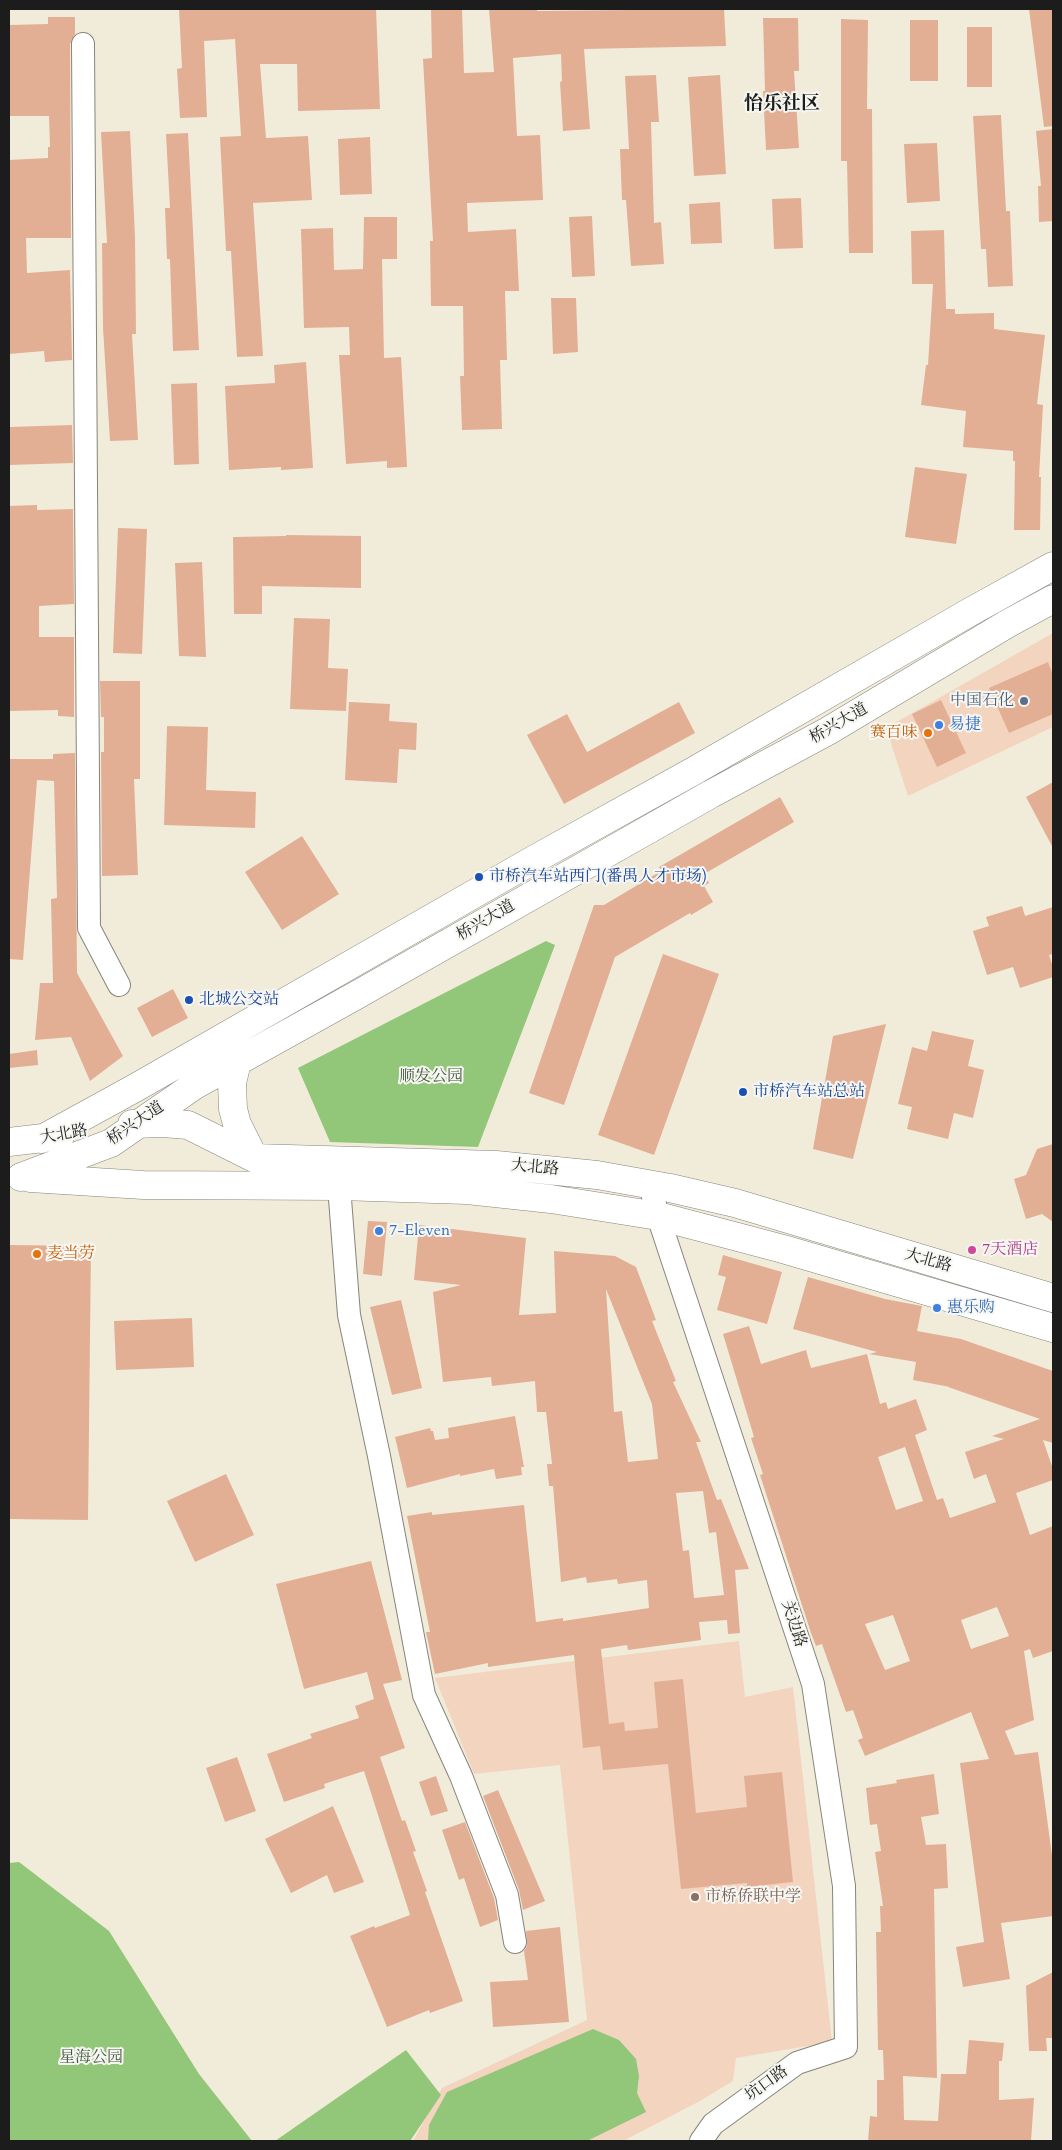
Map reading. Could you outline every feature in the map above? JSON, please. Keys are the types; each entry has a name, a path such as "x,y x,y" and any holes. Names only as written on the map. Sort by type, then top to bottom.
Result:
{"main road":[{"name":"桥兴大道","path":"42,1139 1053,566"},
{"name":"桥兴大道","path":"15,1178 111,1143 195,1084 238,1062 711,794 828,731 1007,624 1053,599"},
{"path":"238,1062 232,1083 233,1109 237,1124 254,1158"},
{"name":"大北路","path":"9,1142 42,1139 92,1129 138,1123 163,1123 188,1126 254,1158 496,1164 580,1173 650,1185 735,1203 1053,1298"},
{"name":"大北路","path":"15,1178 143,1185 339,1186 467,1190 551,1199 658,1216 783,1249 1053,1328"}],"street":[{"path":"83,44 89,928 119,984"},
{"name":"关边路","path":"650,1185 658,1216 812,1684 844,1886 846,2047"},
{"path":"339,1186 349,1314 381,1465 424,1695 461,1776 507,1895 515,1942"},
{"name":"坑口路","path":"701,2141 713,2124 796,2063 846,2047"}],"shaded area":[{"path":"1053,633 1053,727 908,796 886,728"},
{"name":"市桥侨联中学","path":"739,1641 745,1697 793,1687 832,2042 736,2058 733,2081 700,2101 623,2141 413,2141 442,2088 587,2020 560,1765 474,1774 435,1678"}],"green space":[{"name":"顺发公园","path":"546,941 555,945 478,1147 330,1142 298,1068"},
{"name":"星海公园","path":"19,1862 109,1931 199,2074 252,2141 9,2141 9,1863"},
{"path":"593,2029 619,2040 636,2059 639,2076 637,2093 646,2112 587,2141 428,2141 429,2125 447,2092"},
{"path":"406,2050 441,2095 410,2141 275,2141"}],"building":[{"path":"179,9 376,9 380,109 298,111 297,64 260,64 266,138 308,136 312,200 253,203 263,356 237,357 231,251 226,251 220,137 241,136 235,39 204,41 207,117 180,118 177,69 182,68"},
{"path":"431,9 462,9 464,73 494,72 489,9 537,9 537,11 724,9 726,46 584,49 590,129 563,131 560,82 562,81 561,54 513,58 517,136 540,135 543,200 467,203 468,232 516,229 519,291 505,291 507,360 500,360 502,429 462,430 460,376 464,376 463,306 431,306 430,241 433,241 423,59 432,58"},
{"path":"1029,9 1053,9 1053,126 1044,127"},
{"path":"48,17 75,17 75,34 70,44 71,238 26,238 27,273 70,270 72,360 45,362 44,351 9,354 9,160 48,158 48,147 50,147 49,116 9,116 9,25 48,24"},
{"path":"763,18 798,18 799,71 794,71 799,148 766,150 763,91 765,91"},
{"path":"841,19 868,20 867,109 872,109 873,253 849,253 847,161 841,161"},
{"path":"910,20 938,20 938,81 910,81"},
{"path":"967,27 992,27 992,87 967,87"},
{"path":"656,75 659,122 651,122 654,223 661,222 664,264 631,266 626,200 622,200 620,149 629,149 625,76"},
{"path":"720,75 726,174 694,176 688,77"},
{"path":"1001,115 1006,211 1010,211 1013,286 988,287 986,249 981,249 973,116"},
{"path":"1053,129 1053,221 1039,222 1038,186 1041,186 1036,131"},
{"path":"130,131 135,237 136,334 132,334 138,440 110,441 103,328 102,243 107,243 101,132"},
{"path":"188,133 199,350 173,351 170,259 167,259 165,208 170,208 166,134"},
{"path":"370,137 372,194 340,195 338,139"},
{"path":"937,143 940,201 907,203 904,144"},
{"path":"801,198 803,248 774,249 772,199"},
{"path":"720,202 722,243 691,244 689,204"},
{"path":"592,216 595,276 572,277 569,217"},
{"path":"364,217 397,217 397,259 382,259 384,358 401,357 407,467 387,468 387,461 346,464 339,355 350,355 349,327 304,328 301,229 333,228 334,270 363,269"},
{"path":"944,230 946,309 955,309 955,314 994,313 994,329 1045,335 1037,404 1043,405 1039,477 1041,477 1040,530 1014,530 1015,461 1013,461 1013,451 963,447 966,411 921,405 926,365 928,365 933,284 912,284 911,231"},
{"path":"551,298 576,298 578,352 553,354"},
{"path":"306,362 313,468 281,470 281,467 229,470 225,386 275,383 274,365"},
{"path":"197,383 199,464 174,465 171,384"},
{"path":"72,425 73,463 9,465 9,427"},
{"path":"915,467 967,474 956,544 905,537"},
{"path":"37,505 37,510 73,509 74,604 39,606 39,637 74,637 74,717 58,716 58,710 9,711 9,506"},
{"path":"118,528 147,529 142,654 113,653"},
{"path":"286,535 361,536 361,588 262,586 262,614 234,614 233,537"},
{"path":"202,562 206,657 179,656 175,563"},
{"path":"294,618 330,619 328,668 348,669 346,711 290,709"},
{"name":"中国石化","path":"1048,662 1053,675 1053,714 1009,733 989,688"},
{"path":"100,681 140,681 140,779 134,779 138,875 102,876 101,752 104,752 104,717 101,717"},
{"path":"941,700 966,753 937,767 912,714"},
{"path":"349,702 390,704 389,721 417,723 416,750 399,749 397,783 345,780"},
{"path":"679,702 695,733 564,804 527,735 567,714 587,752"},
{"path":"167,726 208,727 206,790 256,792 255,828 164,825"},
{"path":"75,753 77,973 123,1056 90,1081 71,1037 35,1040 40,983 53,983 51,899 57,898 54,781 37,780 23,960 9,959 9,759 53,759 53,754"},
{"path":"1053,782 1053,848 1026,797"},
{"path":"780,797 794,822 704,874 709,883 704,886 713,902 691,915 690,913 615,957 564,1105 529,1093 594,905 604,905 661,871 659,867"},
{"path":"302,836 339,894 282,930 245,872"},
{"path":"1022,906 1025,916 1053,907 1053,954 1049,955 1053,967 1053,977 1020,988 1013,967 987,975 973,931 989,926 986,917"},
{"path":"663,954 719,974 654,1155 598,1135"},
{"path":"173,989 188,1018 152,1037 137,1008"},
{"path":"886,1024 853,1159 813,1149 833,1036"},
{"path":"932,1031 974,1040 968,1066 984,1070 973,1118 954,1113 948,1139 907,1129 912,1107 898,1104 912,1047 927,1051"},
{"path":"37,1050 38,1065 9,1068 9,1054"},
{"path":"1053,1144 1053,1222 1042,1214 1026,1219 1014,1179 1026,1175 1037,1149"},
{"path":"368,1221 387,1222 382,1276 363,1274"},
{"path":"419,1225 526,1238 519,1315 556,1313 554,1251 615,1256 636,1267 656,1320 652,1321 676,1381 673,1382 701,1442 696,1442 717,1500 721,1499 749,1569 735,1570 740,1633 728,1634 727,1620 699,1622 701,1640 628,1650 627,1645 601,1649 609,1724 624,1722 625,1731 658,1728 654,1682 683,1679 696,1813 747,1807 744,1776 782,1772 793,1882 747,1887 747,1883 681,1889 668,1764 603,1770 600,1746 583,1748 574,1655 488,1667 488,1663 435,1674 426,1632 430,1632 407,1516 432,1512 432,1515 524,1505 536,1622 563,1618 563,1621 649,1608 647,1580 618,1584 617,1579 587,1583 586,1577 561,1582 553,1486 549,1486 547,1464 552,1464 546,1412 537,1412 535,1381 492,1386 491,1377 443,1382 433,1292 461,1285 414,1280","holes":["606,1289 652,1404 658,1459 628,1462 622,1411 614,1412","703,1491 709,1533 716,1532 724,1595 694,1598 689,1550 683,1551 676,1493"]},
{"path":"9,1245 91,1246 88,1520 9,1519"},
{"path":"723,1255 782,1272 767,1324 717,1310 726,1277 718,1275"},
{"path":"808,1277 885,1299 922,1306 917,1331 961,1339 1053,1371 1053,1443 1043,1440 1053,1469 1053,1480 1016,1493 1030,1535 1053,1526 1053,1651 1033,1658 1030,1649 1024,1651 1034,1720 1005,1731 1015,1755 1038,1752 1053,1863 1053,1916 1001,1923 1010,1979 963,1987 956,1947 984,1942 960,1763 989,1759 971,1712 865,1756 858,1740 863,1738 853,1710 846,1712 822,1644 816,1646 811,1633 760,1475 763,1474 751,1438 754,1437 723,1334 749,1326 761,1364 806,1350 811,1368 867,1354 880,1404 886,1402 888,1409 916,1399 927,1430 915,1435 937,1500 943,1498 950,1518 996,1502 986,1474 974,1479 965,1452 1004,1439 992,1436 1040,1419 948,1387 950,1387 913,1380 916,1362 869,1354 877,1352 793,1329","holes":["905,1447 923,1501 896,1510 878,1457","997,1607 1009,1636 971,1649 961,1620","893,1615 910,1661 885,1670 865,1624"]},
{"path":"401,1300 422,1388 392,1395 370,1307"},
{"path":"192,1318 194,1367 116,1370 114,1321"},
{"path":"515,1416 524,1467 521,1467 522,1475 496,1479 494,1469 460,1476 460,1474 407,1488 395,1437 430,1428 433,1431 435,1440 449,1438 448,1428"},
{"path":"226,1474 254,1535 195,1562 167,1501"},
{"path":"371,1561 402,1680 383,1684 405,1748 380,1757 402,1821 405,1820 416,1851 413,1852 427,1891 425,1892 463,2001 430,2013 429,2010 387,2027 350,1936 374,1926 375,1928 410,1915 364,1771 324,1784 325,1788 284,1802 267,1754 312,1738 310,1734 359,1718 355,1706 374,1699 367,1672 304,1689 276,1584"},
{"path":"237,1757 256,1811 225,1822 206,1768"},
{"path":"934,1774 939,1814 921,1817 926,1845 946,1844 948,1888 934,1889 937,2078 903,2076 904,2120 938,2121 941,2074 966,2074 969,2040 1004,2043 1002,2061 999,2061 999,2100 1034,2098 1031,2141 868,2141 870,2116 877,2117 877,2080 884,2080 883,2050 878,2050 876,1932 881,1932 880,1906 883,1906 875,1852 881,1851 877,1824 870,1825 866,1788 897,1783 896,1780"},
{"path":"436,1776 448,1811 431,1816 419,1782"},
{"path":"498,1790 545,1901 523,1910 519,1890 483,1796"},
{"path":"333,1806 364,1882 334,1893 327,1875 291,1893 265,1839"},
{"path":"465,1822 494,1898 498,1920 480,1927 464,1878 459,1880 442,1830"},
{"path":"560,1927 569,2022 493,2027 490,1982 528,1980 524,1951 527,1946 526,1931"},
{"path":"1053,1972 1053,2038 1046,2038 1047,2051 1029,2051 1026,1986"}],"place":[{"name":"中国石化","path":"1024,701"},
{"name":"易捷","path":"939,725"},
{"name":"赛百味","path":"928,733"},
{"name":"市桥汽车站西门(番禺人才市场)","path":"479,877"},
{"name":"北城公交站","path":"189,1000"},
{"name":"市桥汽车站总站","path":"743,1092"},
{"name":"7-Eleven","path":"379,1231"},
{"name":"7天酒店","path":"972,1250"},
{"name":"麦当劳","path":"37,1254"},
{"name":"惠乐购","path":"937,1308"},
{"name":"市桥侨联中学","path":"695,1897"}],"district":[{"name":"怡乐社区","path":"782,105"}]}
